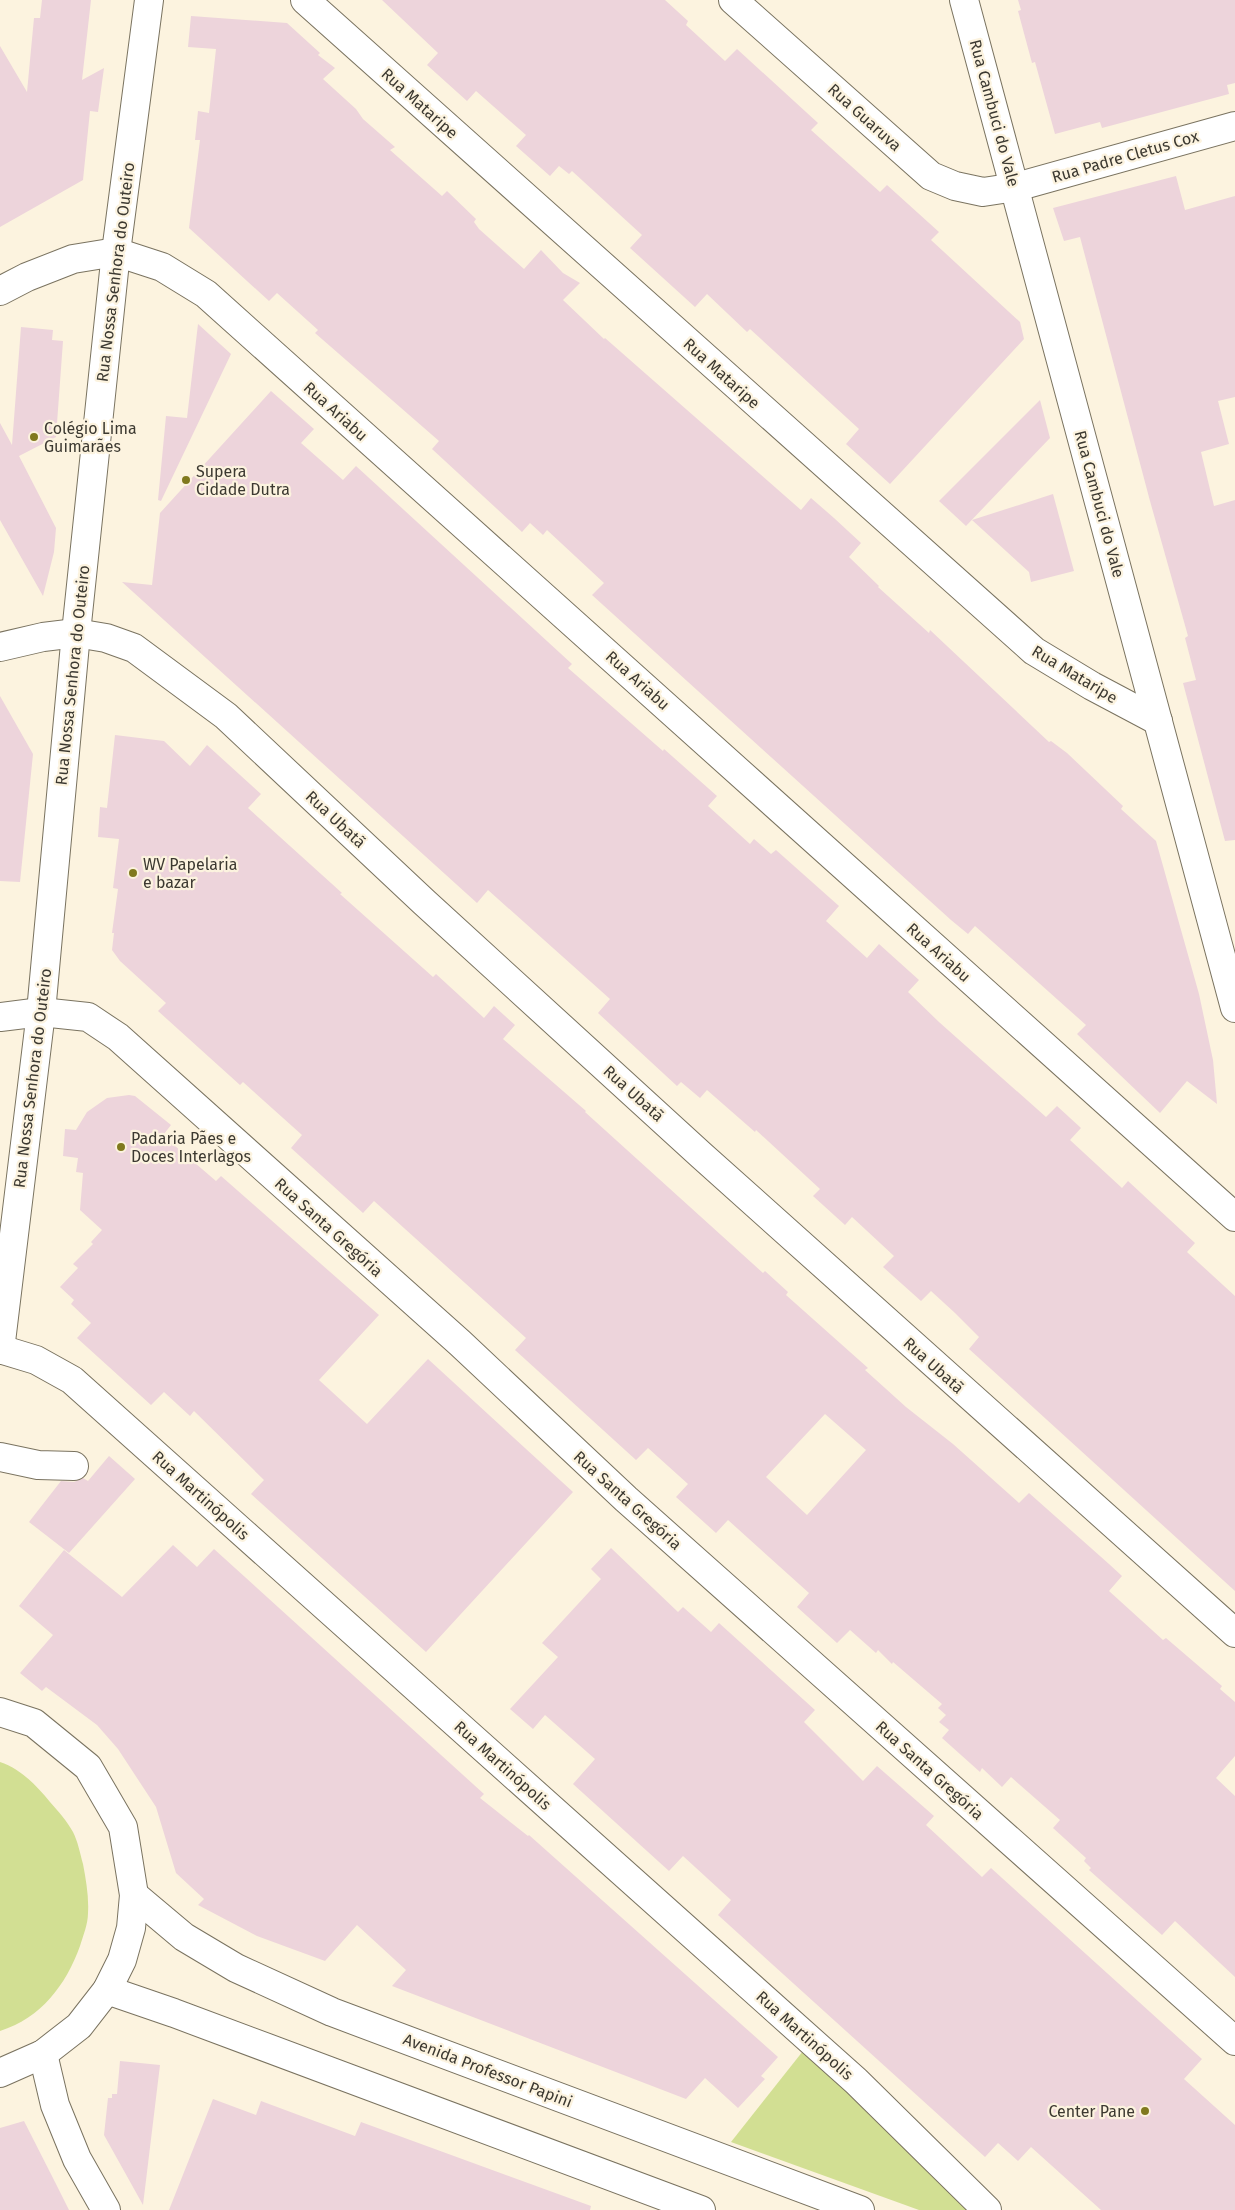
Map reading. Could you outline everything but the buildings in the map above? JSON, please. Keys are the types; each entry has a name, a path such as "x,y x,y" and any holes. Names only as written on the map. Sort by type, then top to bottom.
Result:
{"street":[{"name":"Rua Nossa Senhora do Outeiro","path":"0,1350 40,1012 76,633 116,252 149,0"},
{"name":"Rua Mataripe","path":"305,0 1034,651 1092,686 1158,720"},
{"name":"Rua Guaruva","path":"733,0 931,176 955,186 983,192 1016,187"},
{"name":"Rua Cambuci do Vale","path":"964,0 1016,187 1235,1008"},
{"name":"Rua Padre Cletus Cox","path":"1016,187 1235,126"},
{"name":"Rua Ariabu","path":"0,291 27,277 74,259 116,252 162,267 206,294 1235,1218"},
{"name":"Rua Ubatã","path":"0,647 43,636 76,633 106,638 134,648 226,716 424,902 708,1162 1235,1633"},
{"name":"Rua Santa Gregória","path":"0,1017 40,1012 88,1017 118,1037 460,1343 626,1499 1235,2042"},
{"name":"Rua Martinópolis","path":"0,1350 36,1360 72,1380 856,2081 987,2210"},
{"path":"0,1456 38,1465 74,1466"},
{"path":"0,1712 34,1722 88,1767 123,1827 134,1895 131,1928 122,1960 107,1990 79,2026 43,2054 0,2073"},
{"name":"Avenida Professor Papini","path":"134,1895 184,1938 236,1968 332,2012 860,2210"},
{"path":"107,1990 174,2013 701,2210"},
{"path":"43,2054 56,2105 77,2158 106,2210"}],"green space":[{"path":"0,1762 15,1769 34,1784 71,1828 83,1864 88,1907 87,1921 80,1946 59,1987 40,2009 28,2018 0,2031"},
{"path":"803,2051 973,2210 919,2210 731,2142"}],"place":[{"name":"Colégio Lima Guimarães","path":"34,437"},
{"name":"Supera Cidade Dutra","path":"186,480"},
{"name":"WV Papelaria e bazar","path":"133,873"},
{"name":"Padaria Pães e Doces Interlagos","path":"121,1147"},
{"name":"Center Pane","path":"1145,2111"}]}
